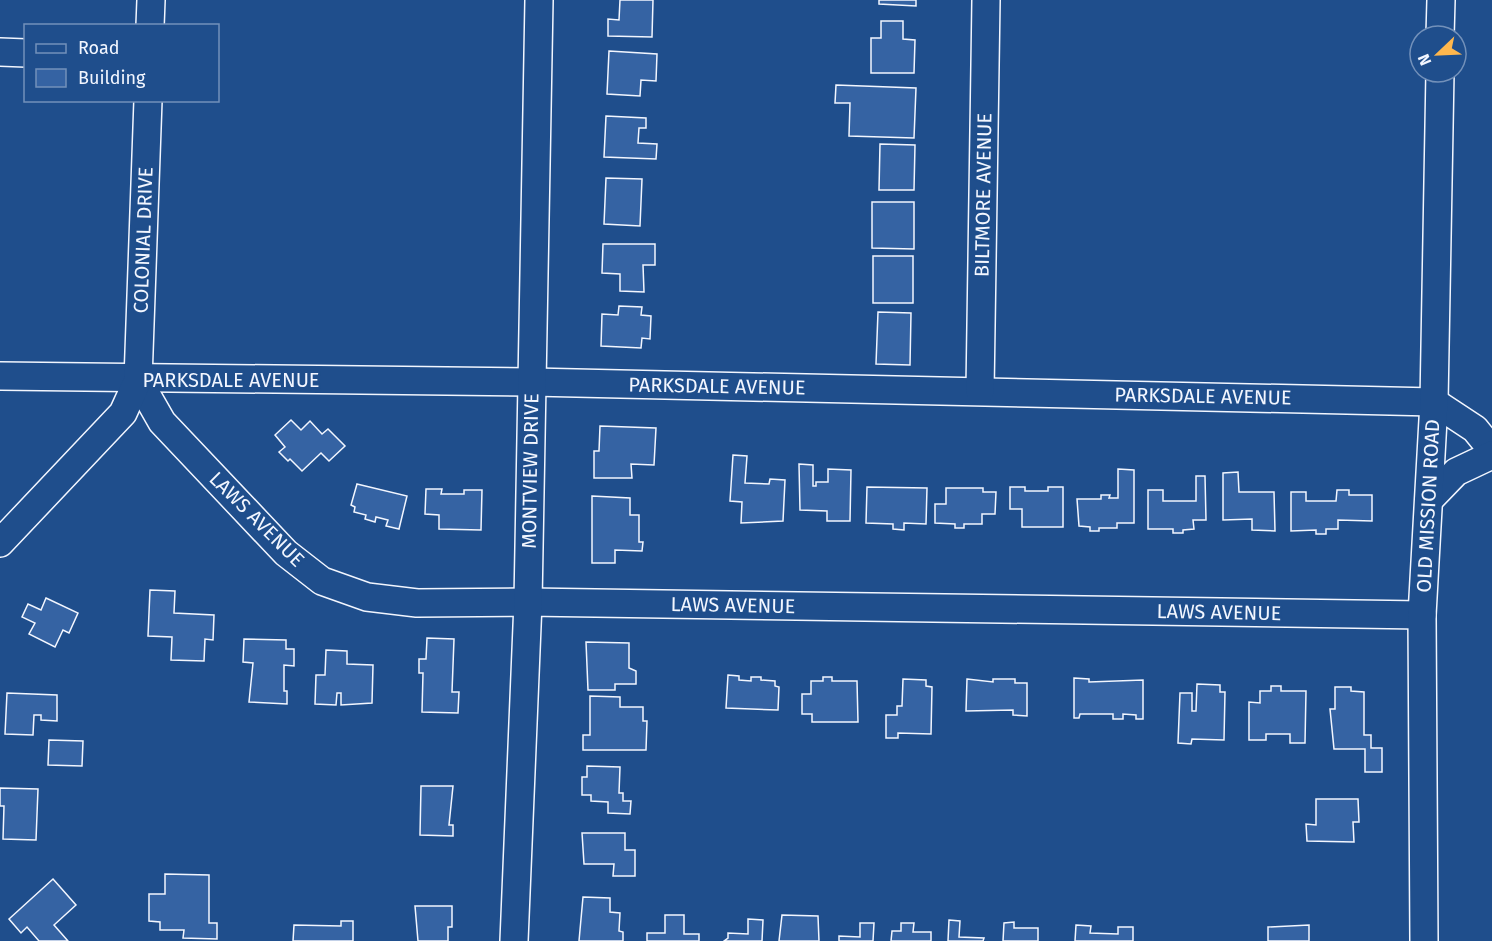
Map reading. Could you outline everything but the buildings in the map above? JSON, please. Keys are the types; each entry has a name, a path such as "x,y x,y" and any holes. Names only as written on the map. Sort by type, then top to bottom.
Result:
{"street":[{"path":"150,24 151,0"},
{"name":"MONTVIEW DRIVE","path":"514,941 528,602 539,0"},
{"name":"BILTMORE AVENUE","path":"980,391 986,0"},
{"path":"1440,24 1441,0"},
{"path":"0,52 24,53"},
{"name":"OLD MISSION ROAD","path":"1424,941 1422,615 1434,402 1440,84"},
{"name":"COLONIAL DRIVE","path":"138,380 148,102"},
{"name":"PARKSDALE AVENUE","path":"0,376 138,380 532,382 1434,402"},
{"path":"0,543 123,413 138,380"},
{"name":"LAWS AVENUE","path":"138,380 162,422 286,553 322,581 367,597 417,603 528,602 1422,615"},
{"path":"1434,402 1475,429 1492,450"},
{"path":"1429,500 1456,472 1492,455"}]}
